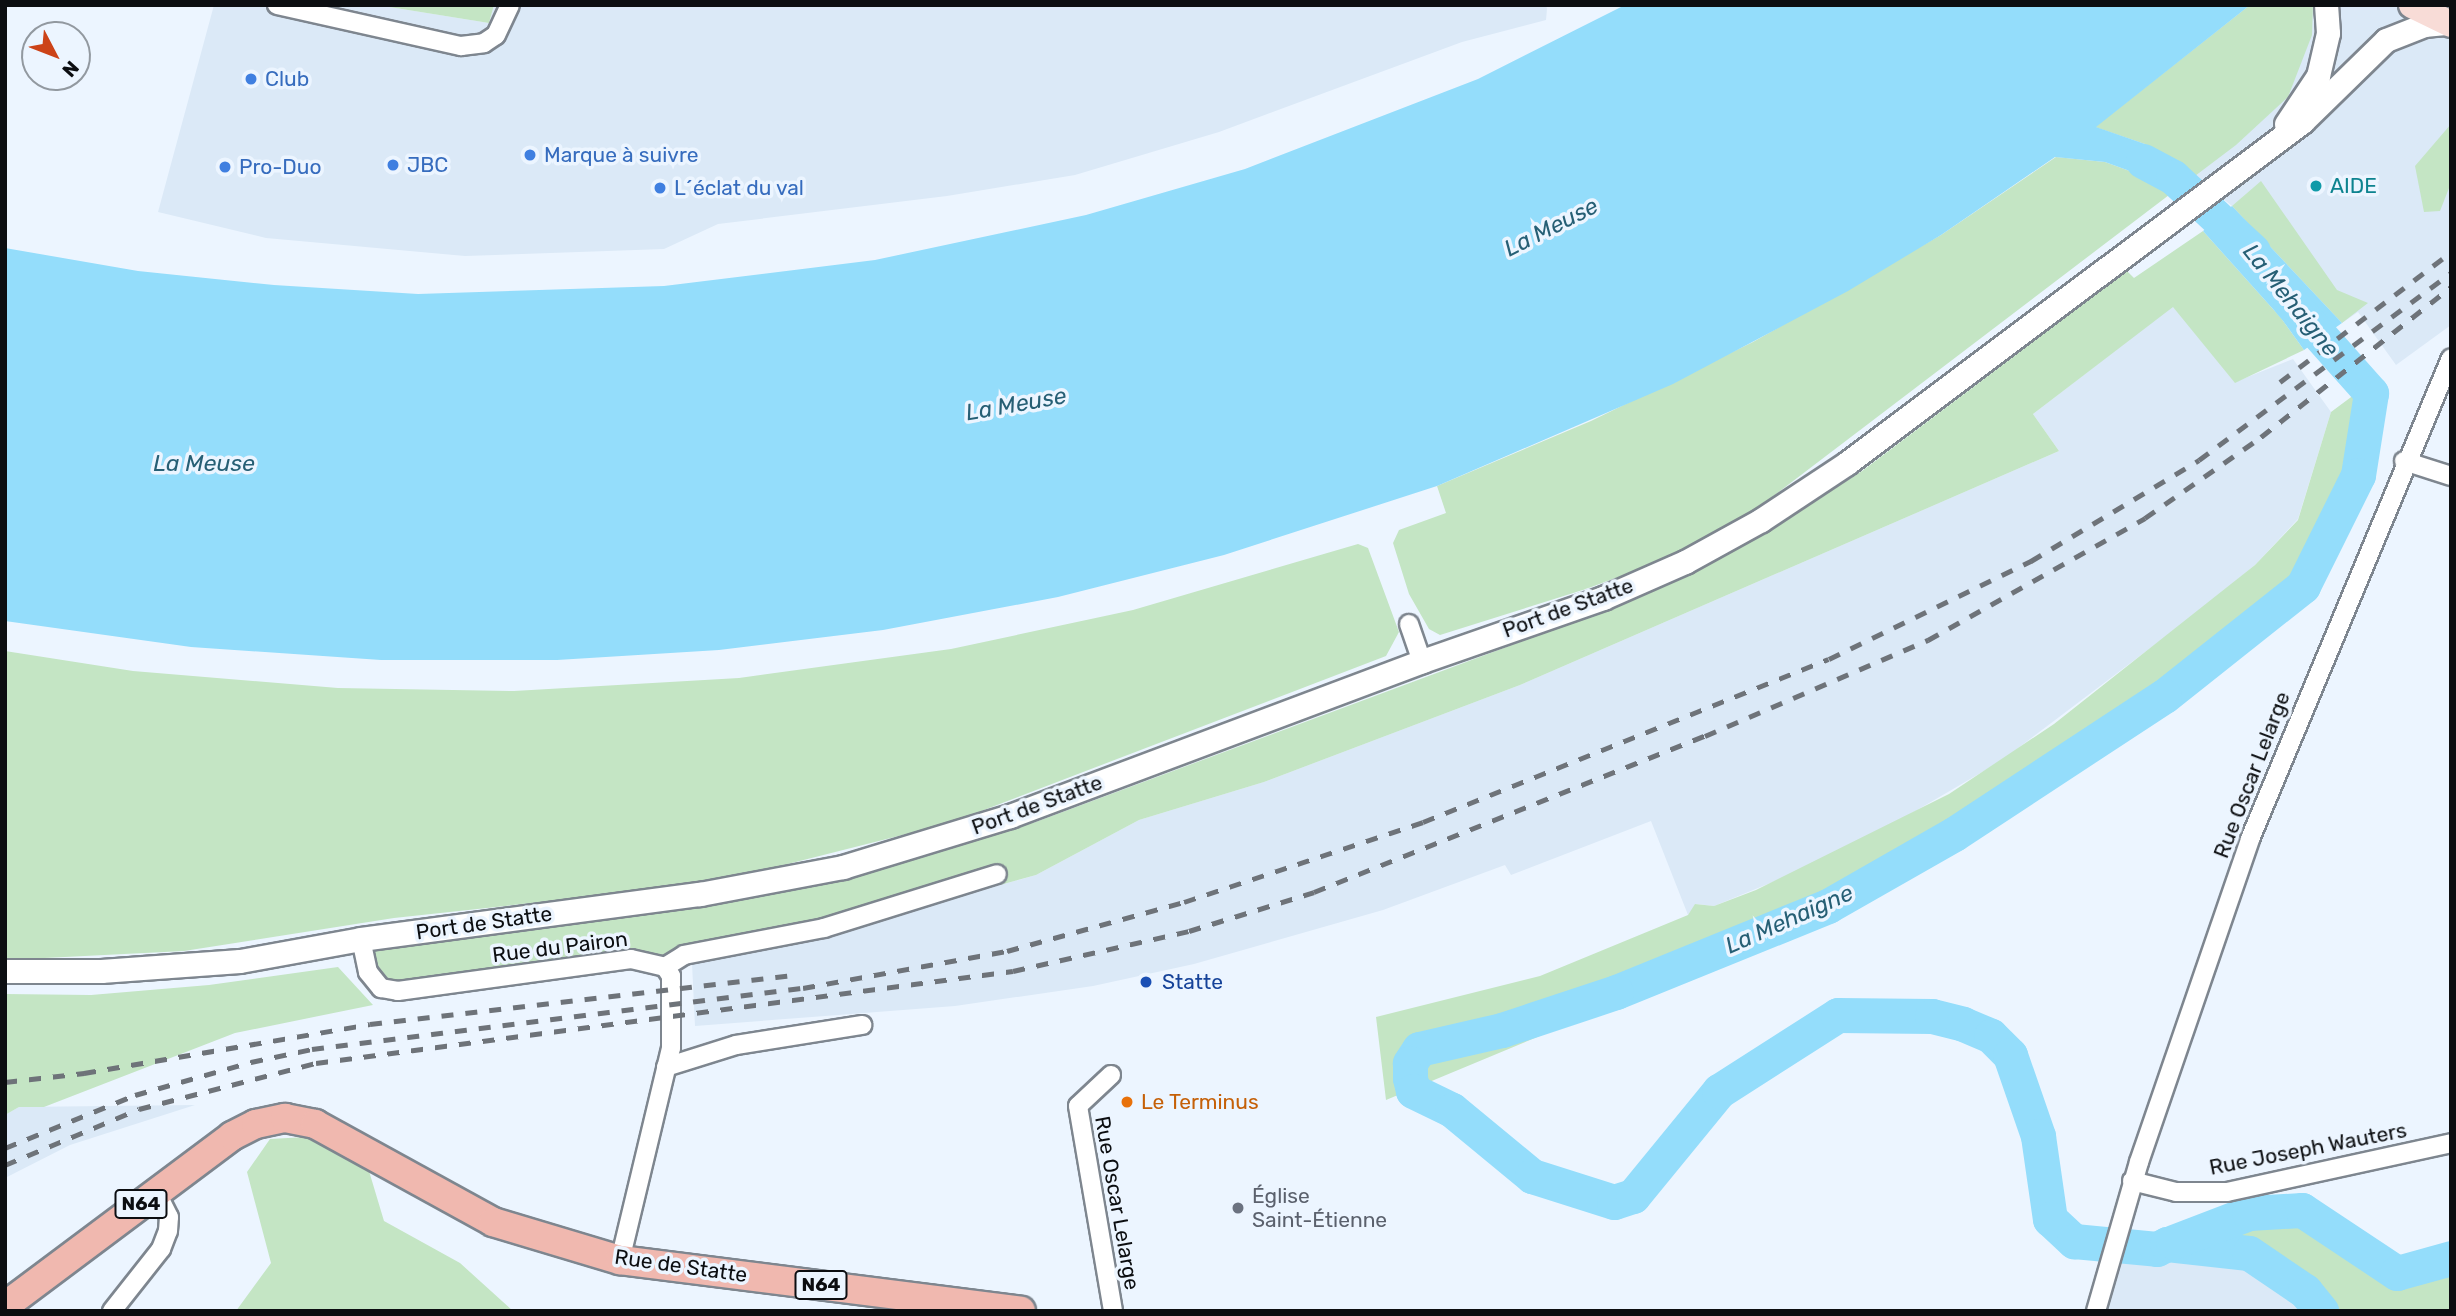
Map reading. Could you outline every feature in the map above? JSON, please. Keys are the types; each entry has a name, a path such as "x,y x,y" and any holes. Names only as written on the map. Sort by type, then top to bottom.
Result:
{"main road":[{"path":"2412,5 2449,23"},
{"name":"Rue de Statte","path":"157,1193 232,1136 256,1124 285,1118 315,1124 493,1222 620,1260 1021,1311"},
{"name":"N64","path":"5,1306 157,1193"}],"street":[{"path":"277,5 461,46 484,44 496,35 510,5"},
{"path":"2278,137 2318,76 2329,7"},
{"name":"Port de Statte","path":"5,971 101,971 240,961 361,939 700,894 843,867 1010,816 1422,660 1602,598 1685,562 1761,520 1847,463 2278,137 2302,122 2386,40 2424,24 2449,23"},
{"name":"Rue Oscar Lelarge","path":"2096,1311 2118,1226 2250,839 2404,461 2451,358"},
{"path":"2404,461 2451,475"},
{"path":"1409,624 1422,660"},
{"path":"620,1260 671,1048 671,976 665,967 684,955 824,928 997,874"},
{"name":"Rue du Pairon","path":"361,939 368,972 381,988 398,991 631,959 665,967"},
{"path":"666,1067 737,1045 862,1025"},
{"name":"Rue Oscar Lelarge","path":"1111,1075 1078,1106 1113,1311"},
{"name":"Rue Joseph Wauters","path":"2133,1181 2176,1192 2227,1192 2451,1143"},
{"path":"112,1311 161,1249 168,1231 169,1217 157,1193"}],"shaded area":[{"path":"214,5 377,5 489,23 494,5 1546,5 1547,9 1546,20 1462,42 1219,132 1075,175 947,196 718,224 664,249 465,256 266,238 158,212"},
{"path":"2250,5 2451,5 2451,325 2396,365 2358,312 2342,323 2232,206 2195,176 2145,144 2095,127"},
{"path":"2173,306 2235,382 2293,359 2331,412 2298,519 2255,565 2194,615 2001,761 1900,820 1797,872 1714,906 1696,904 1688,915 1651,821 1511,875 1505,865 1383,910 1194,964 1093,986 955,1006 695,1026 692,963 846,929 1036,875 1139,820 1264,782 1520,685 2059,451 2033,414"},
{"path":"195,1105 70,1145 5,1178 5,1115 19,1107"},
{"path":"2167,1244 2249,1253 2305,1291 2321,1311 2096,1311 2107,1266"}],"green space":[{"path":"377,5 494,5 489,23"},
{"path":"2250,5 2313,5 2312,35 2288,97 2236,145 2195,176 2145,144 2095,127"},
{"path":"2451,124 2451,183 2440,211 2424,212 2415,166"},
{"path":"2056,157 2105,162 2138,174 2169,195 1751,513 1667,559 1586,589 1440,635 1429,629 1409,594 1393,543 1399,530 1446,513 1437,486 1591,421 1753,342 1941,235"},
{"path":"2261,181 2337,290 2368,303 2342,323 2232,206"},
{"path":"2203,231 2281,318 2304,350 2235,383 2173,307 2033,414 2059,451 1520,685 1264,782 1139,820 1036,875 1000,885 997,874 824,928 656,962 381,988 361,939 700,894 1010,816 1033,823 1609,609 1691,573 1768,531 1862,471 2127,271 2134,278"},
{"path":"2366,386 2371,393 2358,475 2312,583 2167,702 1924,863 1828,916 1386,1100 1376,1017 1540,976 1688,915 1695,904 1714,906 1756,890 1949,794 2054,724 2255,565 2298,520 2331,412"},
{"path":"1358,544 1368,548 1399,632 1386,656 950,823 752,873 615,894 394,918 184,951 5,960 5,651 133,671 338,688 514,691 739,678 951,649 1133,610"},
{"path":"338,967 373,1005 235,1033 44,1107 19,1107 5,1115 5,994 91,995 209,985"},
{"path":"306,1137 369,1171 384,1221 460,1263 513,1311 236,1311 271,1263 247,1172 270,1139"},
{"path":"2302,1210 2397,1273 2416,1256 2451,1250 2451,1311 2321,1311 2305,1291 2249,1253 2167,1244 2249,1213"}],"water":[{"name":"La Meuse","path":"1625,5 2250,5 2096,127 2145,144 2195,176 2169,195 2138,174 2105,162 2055,157 1941,235 1848,291 1673,384 1437,486 1224,555 1058,597 883,630 719,650 557,660 381,660 191,647 5,621 5,248 138,271 274,285 418,294 664,286 875,260 1086,215 1245,169 1478,79"},
{"path":"2232,206 2342,323 2304,350 2281,318 2203,231"}],"waterway":[{"name":"La Mehaigne","path":"2143,161 2173,177 2253,251"},
{"name":"La Mehaigne","path":"2290,302 2371,393 2358,475 2303,586 2164,696 1954,834 1828,906 1616,992 1502,1030 1419,1049 1410,1063 1410,1078 1413,1091 1452,1110 1532,1176 1614,1202 1633,1196 1719,1091 1838,1015 1932,1016 1963,1024 1991,1036 2010,1055 2038,1136 2050,1219 2074,1241 2157,1249 2167,1244 2249,1253 2305,1291 2321,1311"},
{"name":"La Mehaigne","path":"2173,1242 2249,1213 2302,1210 2397,1273 2451,1258"}],"railway":[{"path":"2280,382 2451,252"},
{"path":"5,1148 135,1095 251,1062 312,1049 803,988 1007,951 1184,902 1423,822 1829,659 2031,561 2199,460 2451,273"},
{"path":"5,1165 139,1109 316,1063 1013,971 1189,931 1314,892 1705,736 1928,640 2145,518 2261,437 2451,287"},
{"path":"5,1082 84,1073 370,1024 791,975"}],"place":[{"name":"Club","path":"251,79"},
{"name":"Marque à suivre","path":"530,155"},
{"name":"JBC","path":"393,165"},
{"name":"Pro-Duo","path":"225,167"},
{"name":"AIDE","path":"2316,186"},
{"name":"L´éclat du val","path":"660,188"},
{"name":"Statte","path":"1146,982"},
{"name":"Le Terminus","path":"1127,1102"},
{"name":"Église Saint-Étienne","path":"1238,1208"}]}
